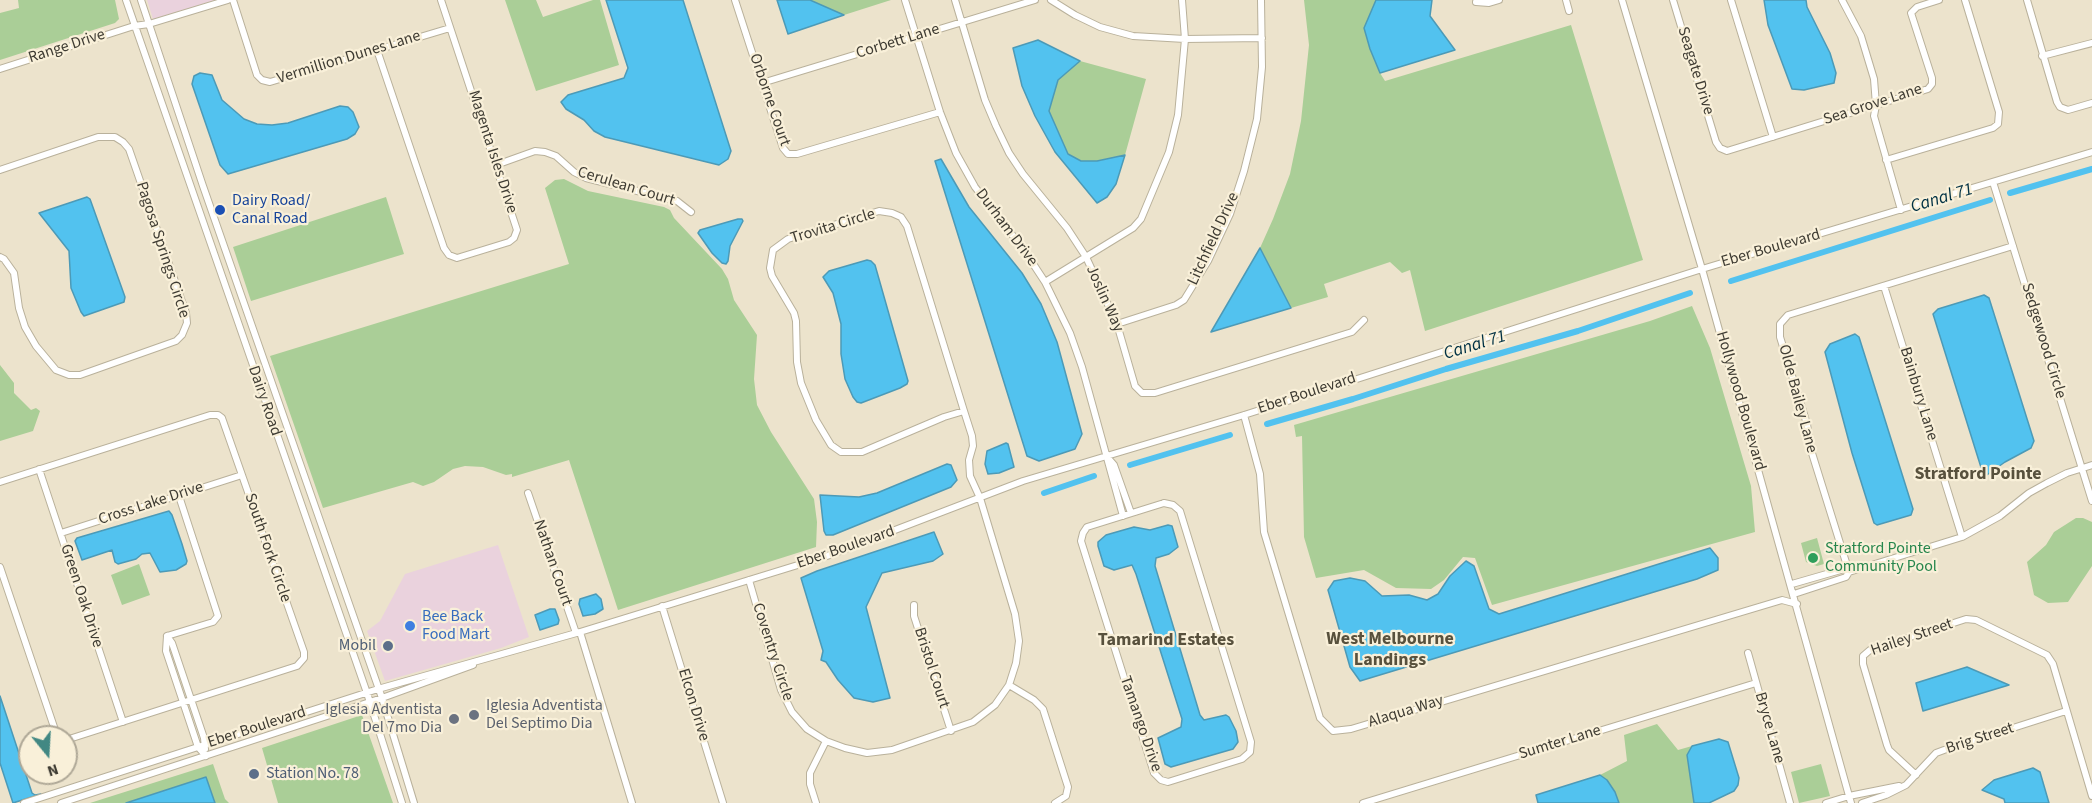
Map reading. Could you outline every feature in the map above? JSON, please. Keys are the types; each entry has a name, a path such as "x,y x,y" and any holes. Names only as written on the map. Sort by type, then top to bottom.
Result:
{"street":[{"name":"Dairy Road","path":"126,0 367,693 402,803"},
{"name":"Dairy Road","path":"141,0 203,186 382,698 414,803"},
{"name":"Range Drive","path":"0,69 134,26 149,24 228,0"},
{"name":"Vermillion Dunes Lane","path":"233,0 257,75 262,80 270,82 450,28"},
{"name":"Magenta Isles Drive","path":"377,50 444,248 449,255 457,258 509,242 514,238 517,230 441,0"},
{"name":"Orborne Court","path":"735,0 783,148 788,154 797,154 940,112"},
{"name":"Durham Drive","path":"905,0 940,112 956,153 975,187 1024,250 1059,307 1082,367 1107,456"},
{"name":"Joslin Way","path":"955,0 985,100 1009,153 1039,196 1067,228 1086,257 1118,324 1135,386 1142,393 1155,393 1352,332 1364,320"},
{"name":"Corbett Lane","path":"762,83 1035,0"},
{"path":"1051,0 1100,27 1133,36 1185,39 1262,38"},
{"path":"1045,282 1133,228 1141,219 1169,153 1178,115 1185,39 1182,0"},
{"name":"Litchfield Drive","path":"1118,324 1176,306 1184,300 1208,261 1230,214 1244,171 1257,118 1262,68 1261,0"},
{"path":"1476,2 1490,3 1499,0"},
{"path":"1566,0 1569,11"},
{"name":"Hollywood Boulevard","path":"1622,0 1792,584 1850,800"},
{"name":"Seagate Drive","path":"1673,0 1716,142"},
{"path":"1731,0 1773,137"},
{"path":"1842,0 1861,36 1874,79 1876,105 1874,116 1901,210"},
{"name":"Sea Grove Lane","path":"1716,142 1720,148 1727,151 1925,91 1932,84 1932,78 1911,13 1917,7 1939,0"},
{"path":"1886,160 1993,128 1998,124 1999,112 1965,0"},
{"path":"2028,0 2042,56 2060,107 2068,110 2092,103"},
{"path":"2042,56 2092,42"},
{"name":"Pagosa Springs Circle","path":"0,171 98,136 115,137 123,142 129,149 186,313 187,323 176,341 80,375 69,375 56,370 36,346 19,308 14,273 0,257"},
{"name":"Cerulean Court","path":"496,165 535,151 545,152 556,156 574,172 586,178 677,201 691,212"},
{"name":"Eber Boulevard","path":"24,803 378,689 578,632 837,552 1023,481 1244,415 1702,269 2092,152"},
{"name":"Sedgewood Circle","path":"1993,182 2092,501"},
{"path":"191,189 203,186"},
{"name":"Trovita Circle","path":"964,411 862,452 841,452 831,445 816,420 801,383 797,362 796,321 794,313 772,276 770,268 773,250 788,239 879,211 892,213 908,226 972,436 970,476 980,498"},
{"name":"Olde Bailey Lane","path":"1849,572 1811,450 1807,424 1780,337 1779,324 1788,315 2013,246"},
{"name":"Bainbury Lane","path":"1884,286 1962,537"},
{"path":"250,361 263,357"},
{"name":"South Fork Circle","path":"0,482 210,415 218,415 222,418 300,641 304,658 297,666 78,736"},
{"name":"Alaqua Way","path":"1244,415 1260,474 1264,532 1320,718 1334,731 1360,726 1782,600 1797,604"},
{"path":"1107,456 1114,465 1131,513"},
{"path":"1107,456 1123,516"},
{"path":"1794,594 1846,577 1849,572 1962,537 2000,516 2029,493 2047,483 2092,465"},
{"name":"Green Oak Drive","path":"39,469 123,722"},
{"name":"Cross Lake Drive","path":"61,533 242,476"},
{"name":"Nathan Court","path":"528,493 578,632"},
{"path":"166,636 213,622 219,616 179,496"},
{"name":"Coventry Circle","path":"749,580 781,690 792,712 807,729 826,741 867,753 892,750 951,731 973,722 995,705 1009,685 1016,663 1019,640 1015,614 980,498"},
{"name":"Tamango Drive","path":"1164,503 1173,505 1180,511 1251,742 1250,752 1242,759 1168,782 1161,780 1154,773 1082,542 1083,533 1088,527 1131,513 1164,503"},
{"path":"0,567 53,725"},
{"path":"1792,584 1844,569 1849,572"},
{"name":"Bristol Court","path":"914,604 914,616 951,731"},
{"name":"Elcon Drive","path":"662,606 723,803"},
{"name":"Hailey Street","path":"1916,775 1889,750 1863,664 1863,656 1870,650 1966,619 1976,620 2047,655 2053,664 2092,796"},
{"path":"578,632 632,803"},
{"path":"166,636 172,643 192,701 201,746"},
{"path":"166,636 166,651 183,704 206,756"},
{"name":"Eber Boulevard","path":"61,803 382,698 526,647"},
{"name":"Bryce Lane","path":"1748,653 1790,803"},
{"name":"Sumter Lane","path":"1363,803 1756,684"},
{"path":"1009,685 1034,700 1043,709 1068,787 1066,796 1055,803"},
{"name":"Brig Street","path":"1862,803 1906,785 1936,753 2066,711"},
{"path":"816,803 810,784 810,773 826,741"},
{"path":"1826,803 1850,800 1906,785"}],"shaded area":[{"path":"147,0 216,0 153,19"},
{"path":"498,545 529,637 501,648 385,681 367,631 380,621 405,574"}],"green space":[{"path":"18,0 115,0 119,19 115,23 0,60 0,13 19,8"},
{"path":"505,0 536,0 543,17 593,0 600,0 619,65 536,91"},
{"path":"810,0 891,0 844,15"},
{"path":"1304,0 1376,0 1371,14 1380,73 1385,81 1571,25 1643,260 1425,331 1410,270 1402,273 1390,262 1324,284 1328,297 1291,308 1260,248 1290,174 1301,121 1309,45"},
{"path":"1080,61 1146,79 1125,155 1097,161 1081,161 1068,154 1049,111 1058,80"},
{"path":"564,179 588,191 670,210 674,218 722,269 728,279 734,300 757,335 754,379 757,405 771,432 814,499 817,522 816,547 618,610 569,460 512,477 512,474 506,475 483,467 465,466 453,469 434,482 423,486 413,482 323,508 270,356 569,264 545,188 555,180"},
{"path":"386,197 404,254 251,301 233,247"},
{"path":"1692,306 1710,348 1751,486 1755,532 1492,605 1475,558 1463,557 1444,580 1431,589 1396,588 1364,570 1316,578 1304,537 1302,436 1296,437 1294,425 1650,321"},
{"path":"0,365 14,383 14,393 31,410 36,408 40,411 33,431 0,441"},
{"path":"2076,518 2092,522 2092,566 2068,602 2048,603 2034,595 2027,562 2046,545 2054,532"},
{"path":"1817,538 1824,564 1817,566 1806,562 1801,543"},
{"path":"139,564 150,595 122,605 111,575"},
{"path":"362,715 393,803 278,803 262,748"},
{"path":"1657,724 1678,750 1692,746 1687,755 1694,803 1619,803 1607,780 1600,775 1627,761 1624,735"},
{"path":"213,764 225,799 229,803 90,803"},
{"path":"1821,764 1830,796 1799,803 1791,772"}],"water":[{"path":"606,0 683,0 731,151 728,159 719,165 605,137 566,109 561,102 568,95 624,78 628,68"},
{"path":"777,0 810,0 844,15 788,34"},
{"path":"1376,0 1432,0 1430,16 1455,50 1380,73 1364,28"},
{"path":"1764,0 1806,0 1807,7 1830,53 1836,73 1834,83 1804,90 1792,89 1768,25"},
{"path":"1038,40 1080,61 1058,80 1049,111 1068,154 1081,161 1097,161 1125,155 1116,184 1107,197 1097,203 1055,152 1022,86 1013,48"},
{"path":"200,73 212,75 222,100 244,119 257,124 288,123 340,106 348,107 353,112 359,127 355,134 347,139 228,174 220,165 192,84 194,76"},
{"path":"941,159 969,207 1022,273 1041,304 1057,342 1082,434 1075,449 1039,461 1027,456 935,161"},
{"path":"87,197 90,199 125,297 124,302 84,316 71,288 69,251 39,213"},
{"path":"738,219 743,221 730,246 728,261 726,264 722,263 698,233 700,230"},
{"path":"1260,248 1291,308 1211,332"},
{"path":"867,260 875,265 908,381 900,388 861,403 853,397 845,379 841,354 841,324 833,293 823,277 829,271"},
{"path":"1984,295 1989,298 2034,441 2031,448 1984,477 1933,314 1938,309"},
{"path":"1855,334 1859,337 1913,509 1911,515 1877,525 1874,523 1852,453 1825,352 1830,344"},
{"path":"1006,443 1014,467 999,473 988,474 985,464 987,451"},
{"path":"947,464 951,465 957,480 951,487 833,535 826,535 820,495 859,497 877,493"},
{"path":"169,511 187,561 176,570 160,572 150,553 118,564 115,562 112,550 82,560 75,541 77,538"},
{"path":"1172,526 1178,547 1169,554 1156,558 1155,566 1200,715 1204,720 1226,715 1229,717 1236,731 1238,742 1233,749 1171,767 1165,764 1158,738 1181,727 1182,719 1136,574 1132,565 1114,570 1104,566 1098,546 1098,542 1106,535 1134,527 1150,530"},
{"path":"934,532 943,554 933,561 882,573 866,607 890,698 873,702 854,698 826,662 821,660 823,651 801,578"},
{"path":"1710,548 1718,558 1718,570 1697,579 1360,681 1350,667 1328,590 1334,581 1350,578 1365,581 1382,596 1409,595 1427,600 1438,594 1450,576 1466,561 1474,566 1489,609 1499,614"},
{"path":"596,594 601,599 603,609 595,614 583,616 579,604 580,599"},
{"path":"555,609 558,624 540,630 535,615"},
{"path":"1967,667 2009,685 1923,711 1916,683"},
{"path":"0,696 18,751 18,785 29,785 32,793 41,794 13,803 0,763"},
{"path":"1719,739 1728,742 1739,778 1738,785 1734,791 1709,803 1694,803 1687,755 1692,746"},
{"path":"2033,768 2040,772 2049,803 2005,803 2004,799 1982,790 1994,780"},
{"path":"1600,775 1607,780 1619,803 1538,803 1536,795"},
{"path":"206,777 215,803 126,803"}],"waterway":[{"name":"Canal 71","path":"2010,193 2092,169"},
{"name":"Canal 71","path":"1731,281 1990,200"},
{"name":"Canal 71","path":"1267,424 1578,331 1690,293"},
{"name":"Canal 71","path":"1130,465 1230,435"},
{"name":"Canal 71","path":"1044,493 1094,476"}],"place":[{"name":"Dairy Road/ Canal Road","path":"220,210"},
{"name":"Stratford Pointe Community Pool","path":"1813,558"},
{"name":"Bee Back Food Mart","path":"410,626"},
{"name":"Mobil","path":"388,646"},
{"name":"Iglesia Adventista Del Septimo Dia","path":"474,715"},
{"name":"Iglesia Adventista Del 7mo Dia","path":"454,719"},
{"name":"Station No. 78","path":"254,774"}],"district":[{"name":"Stratford Pointe","path":"1978,475"},
{"name":"Tamarind Estates","path":"1166,641"},
{"name":"West Melbourne Landings","path":"1390,650"}]}
